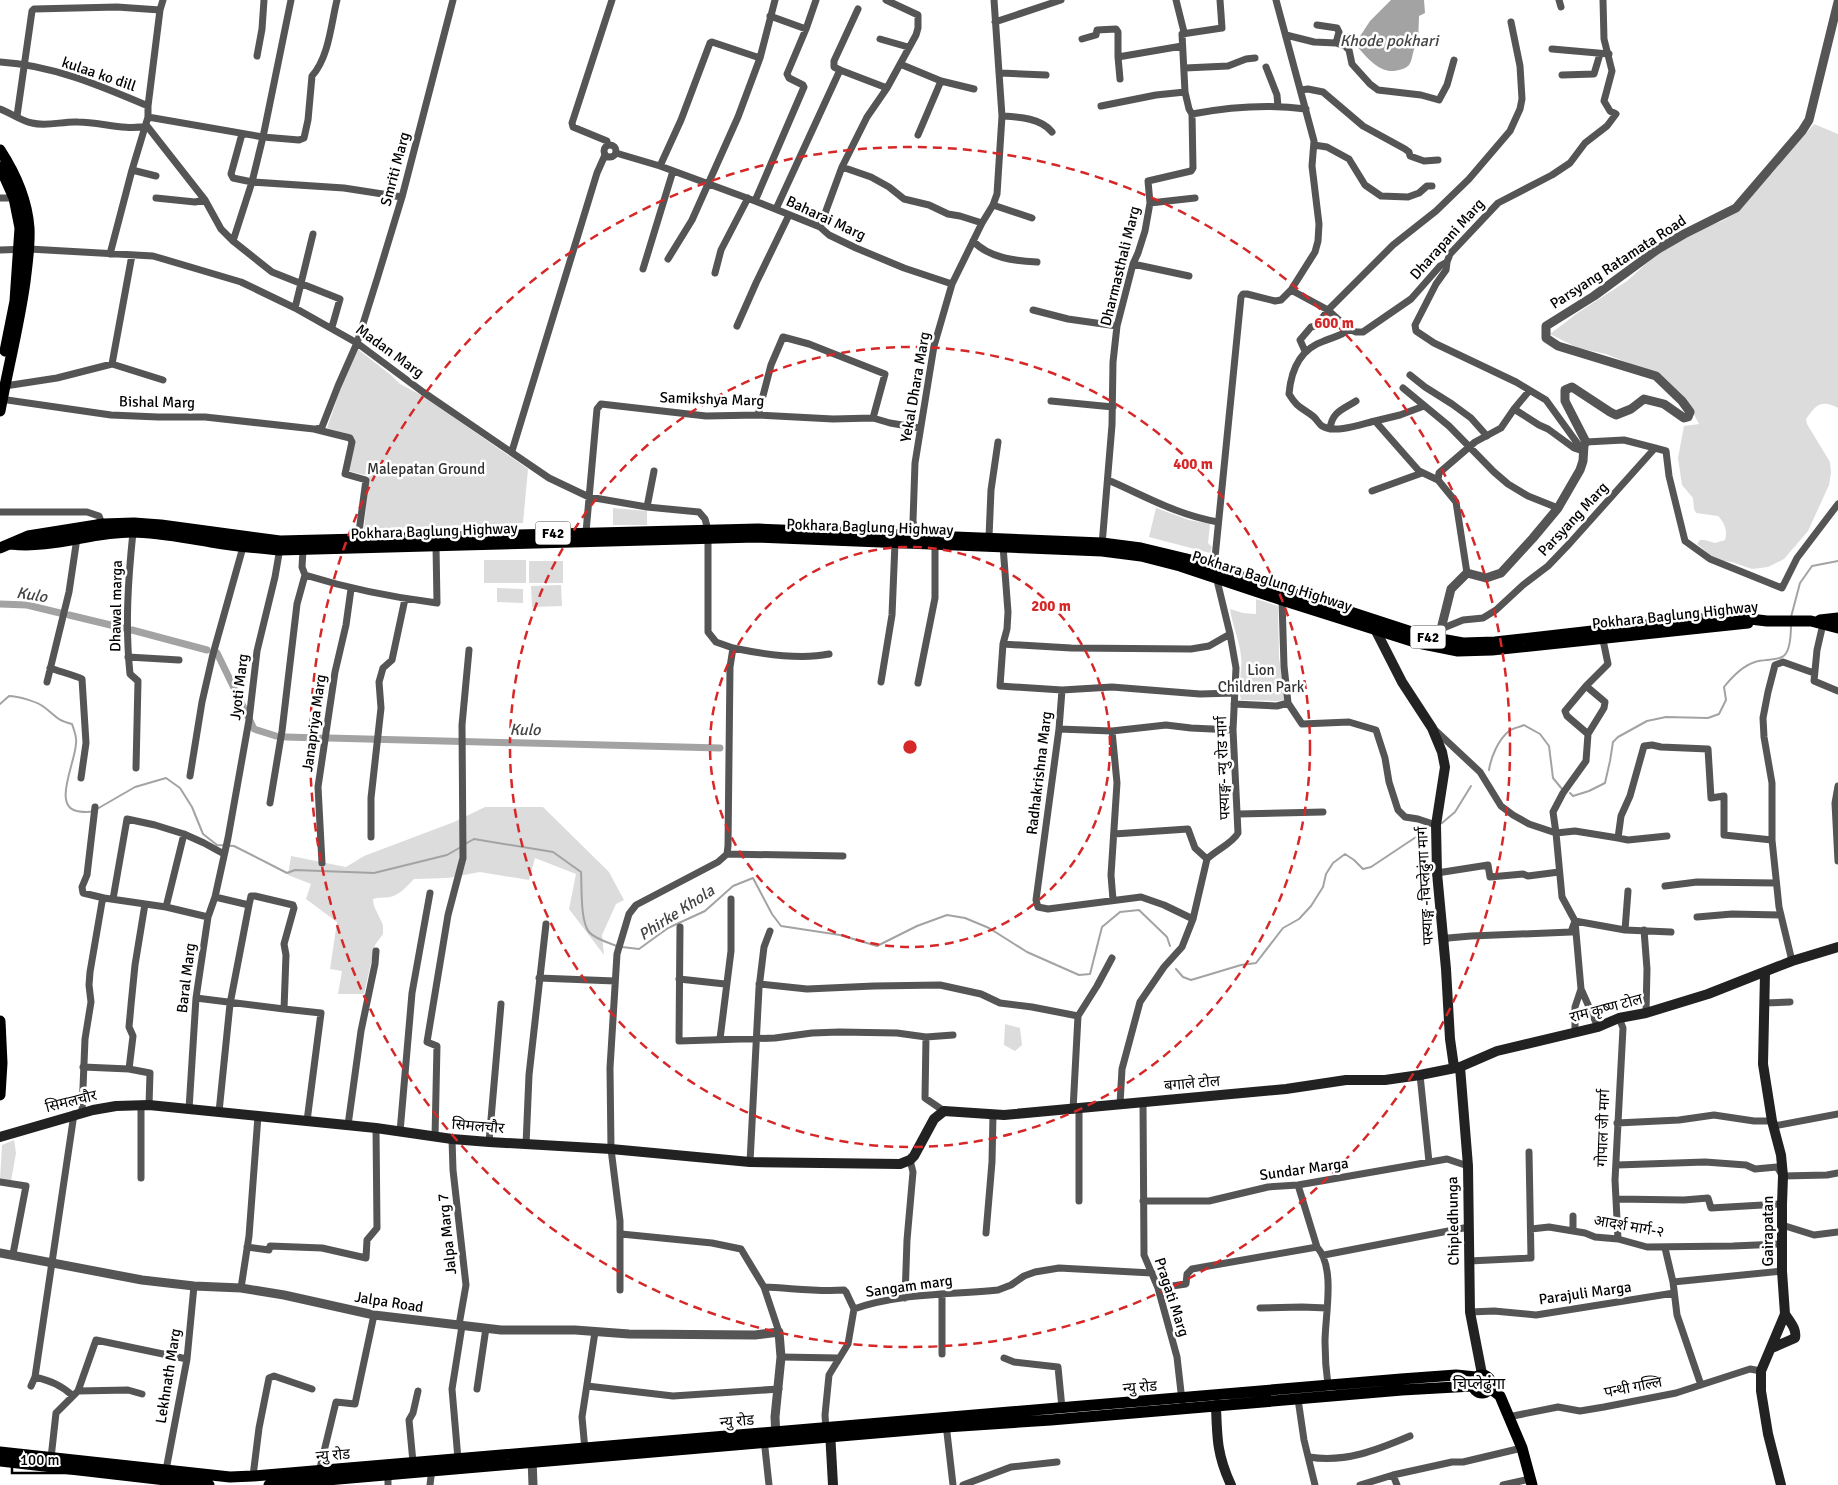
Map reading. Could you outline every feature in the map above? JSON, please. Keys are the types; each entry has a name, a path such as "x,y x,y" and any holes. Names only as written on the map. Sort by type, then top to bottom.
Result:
{"main road":[{"path":"0,150 22,192 29,227 0,375"},
{"path":"0,167 14,198 24,250 17,331 1,403"},
{"name":"Pokhara Baglung Highway","path":"2,545 28,536 103,529 134,523 161,525 303,550 708,534 758,528 916,539 989,537 1003,543"},
{"name":"Pokhara Baglung Highway","path":"2,545 29,546 77,538 103,529 163,534 243,547 358,539 586,532 708,534 895,543 916,539 935,545 1003,543 1102,547 1215,572 1376,626"},
{"name":"Pokhara Baglung Highway","path":"1215,572 1282,600 1442,644 1458,651 1492,650 1602,633 1767,621 1811,621"},
{"name":"F42","path":"1811,621 1838,618"},
{"name":"F42","path":"1811,621 1838,628"},
{"name":"पस्याङ्ग -चिप्लेढुंगा मार्ग","path":"1376,626 1402,682 1432,728 1442,752 1445,767 1436,825 1437,873 1450,1039 1457,1067"},
{"name":"राम कृष्ण टोल","path":"1457,1067 1497,1051 1598,1027 1619,1018 1646,1013 1708,994 1792,961 1838,947"},
{"name":"Gairapatan","path":"1765,972 1763,1064 1773,1123 1781,1155 1783,1176 1782,1271 1785,1314 1761,1371 1761,1392 1781,1485"},
{"path":"0,1021 2,1063 0,1095"},
{"name":"बगाले टोल","path":"944,1111 993,1115 1076,1109 1286,1089 1346,1080 1385,1080 1457,1067"},
{"name":"Chipledhunga","path":"1457,1067 1468,1166 1470,1312 1477,1379"},
{"name":"सिमलचौर","path":"0,1136 78,1113 116,1106 145,1105 376,1128 452,1139 611,1149 750,1162 887,1165 900,1164 910,1160"},
{"path":"910,1160 920,1147 934,1119 944,1111"},
{"path":"1772,1348 1795,1338 1796,1334 1785,1314"},
{"name":"न्यु रोड","path":"0,1452 166,1470 230,1481 253,1476 319,1472 413,1462 432,1466 945,1422 1182,1404 1328,1385 1456,1375 1477,1379"},
{"path":"1477,1379 1489,1378 1490,1388 1500,1396 1522,1448 1531,1482"},
{"name":"न्यु रोड","path":"945,1422 1062,1408 1182,1404 1216,1405 1298,1399 1457,1386 1477,1379"},
{"path":"1216,1405 1218,1447 1224,1469 1232,1485"},
{"path":"828,1433 833,1485"},
{"name":"न्यु रोड","path":"269,1485 388,1480 458,1459 532,1458"},
{"path":"0,1461 209,1485"}],"street":[{"name":"kulaa ko dill","path":"0,62 23,65 82,79 148,106 160,10 163,0"},
{"path":"257,56 262,29 264,0"},
{"path":"233,241 252,182 263,137 291,0"},
{"path":"148,117 263,137 299,140 304,138 308,120 312,76 316,72 325,52 337,0"},
{"name":"Smriti Marg","path":"314,429 322,427 357,343 402,198 453,0"},
{"path":"608,145 607,141 573,127 572,123 612,0"},
{"path":"668,259 692,220 738,117 760,58 774,0"},
{"path":"715,273 721,250 752,200 804,87 804,84 789,78 788,74 816,0"},
{"path":"820,227 842,167 867,117 888,88 908,47 916,36 918,15 886,0"},
{"name":"Yekal Dhara Marg","path":"916,539 913,521 915,463 934,346 952,284 993,205 998,185 1002,116 994,0"},
{"path":"995,22 1061,0"},
{"path":"1176,0 1184,32 1222,28 1220,0"},
{"path":"1215,572 1218,522 1241,297 1243,294 1247,294 1275,301 1281,300 1291,290 1315,252 1318,241 1319,224 1312,166 1314,146 1306,109 1276,0"},
{"path":"1552,50 1609,54 1604,39 1603,0"},
{"name":"Parsyang Ratamata Road","path":"1585,446 1565,400 1565,390 1572,387 1616,415 1631,409 1644,399 1664,404 1684,418 1690,412 1682,401 1656,376 1558,346 1546,338 1546,326 1594,296 1658,249 1736,208 1802,131 1808,120 1838,2"},
{"path":"17,116 23,65 32,11 34,9 76,4 160,10"},
{"path":"858,10 834,61 834,66 888,88"},
{"path":"770,16 806,29"},
{"path":"1305,351 1300,338 1311,326 1316,326 1328,310 1394,245 1447,201 1469,179 1510,131 1520,109 1522,99 1520,66 1511,22"},
{"path":"1317,24 1337,28 1339,32 1336,43"},
{"path":"1082,40 1096,35 1098,30 1116,29 1118,32 1120,79"},
{"name":"Dharmasthali Marg","path":"1102,547 1108,480 1113,362 1118,326 1133,264 1142,242 1150,203 1148,181 1191,171 1193,168 1192,114 1185,92 1182,46 1182,34 1184,32"},
{"path":"1286,35 1314,42 1336,43 1345,46 1349,50 1352,64 1378,90 1421,95 1439,100 1447,84 1454,60"},
{"path":"880,38 892,44 908,47"},
{"path":"660,166 681,120 710,43 712,42 760,58"},
{"path":"1118,57 1182,46"},
{"path":"1562,75 1594,74 1600,54"},
{"name":"Dharapani Marg","path":"1349,329 1363,332 1411,300 1440,266 1447,262 1450,254 1498,203 1552,175 1570,163 1585,143 1607,126 1616,114 1610,111 1604,101 1612,71 1609,54"},
{"path":"1184,68 1228,66 1246,59 1255,58"},
{"path":"900,64 941,81 974,89"},
{"path":"1266,67 1277,95 1278,107"},
{"path":"776,209 840,70"},
{"path":"1000,73 1046,75"},
{"path":"918,135 941,81"},
{"path":"1301,90 1308,89 1323,92 1363,126 1405,148 1410,156 1424,161 1438,160"},
{"path":"1101,106 1156,95 1185,92"},
{"path":"110,254 132,170 146,126 148,106"},
{"path":"1192,114 1235,107 1306,109"},
{"path":"0,109 31,123 77,122 128,128 146,126"},
{"path":"1002,116 1020,117 1046,124 1052,132"},
{"path":"146,126 205,200 222,229 233,241 272,272 340,299 332,327"},
{"path":"242,134 231,176 252,182 344,188 402,198"},
{"path":"605,155 612,157 616,153 614,146 608,145"},
{"path":"512,452 597,173 605,155 604,149 608,145"},
{"path":"1314,146 1327,147 1349,159 1365,185 1381,196 1408,197 1420,193 1427,186 1432,186"},
{"name":"Baharai Marg","path":"616,153 660,166 789,214 820,227 829,235 856,248 904,268 952,284"},
{"path":"842,167 877,180 904,199 929,205 948,214 982,223"},
{"path":"132,170 156,176"},
{"path":"643,269 673,171"},
{"path":"0,198 14,198"},
{"path":"156,198 195,202 205,200"},
{"path":"1150,203 1195,198"},
{"path":"993,205 1032,218"},
{"path":"737,326 789,214"},
{"path":"295,308 313,234"},
{"path":"973,241 991,254 1007,259 1037,262"},
{"name":"Madan Marg","path":"0,250 153,256 241,282 332,327 549,478 589,497 647,507 699,512 705,519 708,534"},
{"path":"112,364 132,255"},
{"path":"1447,262 1446,270 1422,310 1416,325 1416,331 1434,343 1516,382 1546,400 1585,446"},
{"path":"1133,264 1189,276"},
{"path":"1291,290 1328,310 1349,329 1344,334 1322,341 1305,351 1293,371 1289,394 1295,404 1314,417 1321,426 1330,429 1351,427 1400,415 1424,406"},
{"path":"1033,310 1068,319 1118,326"},
{"path":"758,415 771,365 783,337 809,344 885,374 874,418"},
{"path":"4,386 57,378 112,364 163,380"},
{"path":"1410,375 1424,387 1471,418 1487,436"},
{"path":"1403,388 1449,426 1469,448 1508,484 1528,496 1558,508"},
{"path":"1438,480 1439,473 1469,448 1501,428 1529,391"},
{"path":"1330,429 1332,420 1337,413 1343,407 1356,400"},
{"path":"1051,402 1112,408"},
{"name":"Bishal Marg","path":"1,403 111,415 204,417 314,429 351,439 345,474 366,480 358,539"},
{"name":"Samikshya Marg","path":"586,532 597,408 601,404 706,416 758,415 833,419 874,418 920,428"},
{"path":"1514,409 1548,429 1574,448 1624,440 1666,451 1669,476 1685,541 1710,558 1782,588 1797,558 1838,504"},
{"path":"1375,421 1422,473 1438,480 1456,502 1467,574"},
{"path":"989,537 991,490 998,442"},
{"path":"1467,574 1486,578 1501,574 1558,508 1580,470 1585,446"},
{"name":"Parsyang Marg","path":"1441,628 1463,620 1483,618 1496,610 1523,585 1548,566 1655,448"},
{"path":"647,507 654,471"},
{"path":"1372,491 1422,473"},
{"path":"1108,480 1128,488 1151,502 1182,514 1218,522"},
{"path":"0,512 87,512 99,516 103,529"},
{"name":"Dhawal marga","path":"133,532 127,596 130,674 138,681 136,768"},
{"path":"708,534 708,632 716,642 733,648 782,655 820,656 829,654"},
{"path":"47,682 69,592 77,538"},
{"path":"882,682 892,614 895,543"},
{"name":"Radhakrishna Marg","path":"1003,543 1008,612 1007,629 1003,644 1000,686 1062,690 1059,729 1036,900 1038,907 1048,909 1141,897 1164,905 1193,919"},
{"name":"Jyoti Marg","path":"224,854 250,720 257,651 275,577 280,545"},
{"path":"918,683 935,598 935,545"},
{"path":"305,575 351,589 437,603 436,546"},
{"path":"190,776 202,702 213,654 243,547"},
{"path":"270,803 282,731 297,604 305,575 302,567 303,550"},
{"name":"पस्याङ्ग- न्यु रोड मार्ग","path":"1207,859 1236,837 1238,828 1233,730 1236,668 1215,572"},
{"path":"1442,644 1441,628 1451,590 1467,574"},
{"name":"Janapriya Marg","path":"322,863 318,787 335,672 346,625 351,589"},
{"path":"370,837 371,798 381,708 379,682 383,668 392,660 405,599"},
{"path":"1282,600 1284,666 1288,703 1302,724 1349,722 1376,730 1398,810 1405,817 1436,825"},
{"path":"1823,624 1817,650 1814,681 1838,691"},
{"path":"1588,734 1567,716 1565,711 1608,664 1602,633"},
{"path":"1003,644 1071,648 1200,649 1230,634"},
{"path":"727,854 730,667 733,648"},
{"path":"435,1137 437,1046 427,1042 448,915 464,858 462,725 469,650"},
{"path":"128,657 179,660"},
{"path":"1792,961 1781,915 1776,882 1772,840 1772,783 1764,737 1763,718 1775,666 1783,662 1814,673"},
{"path":"50,668 82,679 86,743 81,778"},
{"path":"1586,686 1606,702 1588,734 1586,761 1563,793 1553,812 1562,897 1575,921 1581,989 1598,1027"},
{"path":"1062,690 1112,687 1200,694 1236,693"},
{"path":"1234,704 1277,706 1288,703"},
{"path":"1059,729 1112,731 1166,725 1233,730"},
{"path":"1432,728 1480,772 1501,806 1529,824 1556,833 1575,831 1628,840 1667,836"},
{"path":"1112,731 1116,783 1110,875 1113,900"},
{"path":"1618,838 1621,816 1630,796 1644,746 1652,745 1708,749 1711,798 1724,796 1724,835 1772,840"},
{"path":"1838,786 1836,803 1838,861"},
{"path":"95,807 87,875 82,887 83,893 166,907 208,917"},
{"path":"1238,814 1323,812"},
{"path":"113,899 127,819 184,834 224,854"},
{"path":"1114,834 1188,829 1195,848 1207,859 1193,919 1182,947 1164,967 1140,1002 1122,1069 1120,1104"},
{"path":"166,907 184,834"},
{"name":"Baral Marg","path":"189,1109 196,998 208,917 215,897 224,854"},
{"path":"620,1290 621,1234 611,1149 610,1068 617,954 624,926 632,908 698,874 727,854 843,856"},
{"path":"1437,873 1488,865 1490,877 1523,874 1528,876 1559,872"},
{"path":"1665,886 1697,882 1776,882"},
{"path":"1625,930 1628,891"},
{"path":"400,1132 412,993 430,893"},
{"path":"219,1112 230,1004 251,896 293,905 294,908 284,944 286,955 284,1009"},
{"path":"215,897 249,905"},
{"path":"32,1386 78,1113 84,1039 91,1002 90,972 104,898"},
{"path":"720,1039 725,984 731,951 731,899"},
{"path":"128,1069 134,1036 129,1027 132,996 145,904"},
{"path":"1697,917 1732,914 1781,915"},
{"path":"1575,921 1625,930 1671,932"},
{"path":"1443,942 1448,938 1471,936 1571,932 1575,921"},
{"path":"526,1145 529,1075 546,924"},
{"path":"680,927 679,1041 755,1039 839,1032 898,1033 926,1037 953,1035"},
{"path":"1644,930 1647,969 1646,1013"},
{"path":"750,1162 759,984 764,947 770,931"},
{"path":"348,1125 361,1031 376,951"},
{"path":"1079,1201 1076,1109 1078,1016 1112,958"},
{"path":"539,978 615,981"},
{"path":"679,979 725,984"},
{"path":"759,984 808,989 940,985 981,994 1000,1003 1078,1016"},
{"path":"1575,1033 1575,1007 1581,989"},
{"path":"196,998 230,1004 321,1013 307,1121"},
{"path":"1764,1003 1790,1002"},
{"path":"489,1142 501,1004"},
{"name":"गोपाल जी मार्ग","path":"1618,1239 1615,1180 1623,1028 1619,1018"},
{"path":"926,1037 925,1098 944,1111"},
{"path":"83,1067 128,1069 150,1073 145,1105 141,1178"},
{"path":"1420,1075 1429,1162"},
{"name":"Pragati Marg","path":"1143,1102 1144,1255 1158,1288 1178,1361 1182,1404"},
{"path":"1617,1123 1679,1120 1714,1115 1773,1123 1838,1114"},
{"path":"986,1233 992,1162 993,1115"},
{"path":"241,1288 248,1247 258,1116"},
{"path":"248,1247 269,1250 270,1246 322,1248 366,1258 366,1240 377,1228 376,1128"},
{"name":"Jalpa Marg 7","path":"452,1139 466,1285 452,1389 458,1459"},
{"path":"1469,1260 1531,1258 1529,1152"},
{"name":"Sundar Marga","path":"1143,1201 1210,1201 1268,1187 1298,1185 1447,1159 1468,1166"},
{"path":"905,1298 907,1240 913,1172 910,1160"},
{"path":"1617,1165 1705,1162 1746,1165 1755,1169 1777,1167 1783,1176 1838,1173"},
{"path":"0,1182 26,1186 13,1254"},
{"path":"1298,1185 1317,1247 1324,1254 1328,1280 1325,1342 1328,1385"},
{"path":"1616,1199 1684,1200 1708,1198 1711,1208 1782,1204"},
{"path":"1573,1216 1573,1231"},
{"path":"1782,1226 1814,1235 1838,1232"},
{"path":"1324,1254 1469,1227"},
{"name":"आदर्श मार्ग-२","path":"1531,1229 1549,1227 1585,1232 1595,1237 1618,1239 1647,1247 1782,1244"},
{"path":"621,1234 712,1243 741,1249 764,1287 779,1332 781,1357 779,1389 770,1438 770,1485"},
{"path":"1158,1288 1186,1284 1187,1274 1192,1269 1317,1247"},
{"path":"1665,1248 1682,1333 1700,1385"},
{"name":"Jalpa Road","path":"0,1253 142,1280 194,1286 241,1288 284,1295 374,1315 461,1326 518,1331 629,1334 755,1335 779,1332"},
{"name":"Sangam marg","path":"828,1433 825,1415 829,1375 848,1344 854,1309 864,1305 905,1298 998,1290 1035,1272 1059,1268 1152,1273"},
{"path":"1673,1282 1782,1271"},
{"name":"Lekhnath Marg","path":"166,1470 187,1358 194,1286"},
{"path":"764,1287 791,1288 817,1292 844,1290 854,1309"},
{"name":"Parajuli Marga","path":"1470,1312 1494,1311 1536,1315 1674,1292"},
{"path":"942,1294 942,1354"},
{"path":"1260,1308 1327,1308"},
{"path":"319,1472 336,1402 354,1404 374,1315"},
{"path":"477,1389 486,1328"},
{"path":"585,1453 582,1417 595,1332"},
{"path":"51,1458 56,1413 76,1394 96,1340 187,1358"},
{"path":"781,1357 839,1358"},
{"path":"1004,1358 1014,1362 1055,1365 1058,1367 1062,1408"},
{"name":"पन्थी गल्लि","path":"1508,1417 1558,1407 1580,1411 1604,1407 1676,1393 1750,1369 1761,1371"},
{"path":"253,1476 259,1428 269,1378 274,1376 312,1389"},
{"path":"35,1377 53,1381 76,1394 128,1390 142,1394"},
{"path":"587,1386 673,1396 779,1389"},
{"path":"413,1462 409,1420 413,1413 418,1391"},
{"path":"1298,1399 1304,1440 1315,1485"},
{"path":"945,1422 953,1485"},
{"path":"1309,1457 1338,1458 1371,1453 1410,1436"},
{"path":"1360,1485 1452,1462 1463,1462 1522,1448"},
{"path":"532,1458 533,1485"},
{"path":"963,1485 1012,1467 1057,1462"},
{"path":"430,1485 432,1466"},
{"path":"1393,1476 1397,1485"},
{"path":"1503,1485 1531,1482"}],"green space":[{"path":"1814,124 1838,134 1838,408 1827,404 1819,405 1806,419 1807,424 1830,462 1831,473 1829,485 1808,531 1784,559 1768,567 1752,569 1732,562 1716,560 1697,544 1700,540 1715,543 1725,540 1726,530 1718,516 1696,513 1693,498 1682,485 1678,458 1684,426 1699,424 1686,399 1628,363 1606,354 1578,348 1550,334 1579,312 1627,281 1657,254 1702,228 1720,222 1739,211 1764,179 1772,173"},
{"name":"Malepatan Ground","path":"355,347 400,384 423,396 528,469 523,523 364,529 369,476 344,470 351,438 345,433 327,428"},
{"path":"613,508 647,511 647,525 613,525"},
{"path":"1156,508 1189,520 1210,524 1208,543 1212,547 1210,553 1149,537"},
{"path":"484,560 526,560 526,583 484,583"},
{"path":"529,561 563,561 563,583 529,583"},
{"path":"561,585 562,606 532,607 531,586"},
{"path":"497,588 523,589 523,603 497,602"},
{"name":"Lion Children Park","path":"1256,599 1278,606 1279,658 1286,700 1241,700 1241,656 1230,609 1256,614"},
{"path":"485,807 543,807 609,872 624,900 616,904 602,935 604,955 569,909 576,874 535,858 529,880 480,872 448,878 414,879 397,894 390,897 373,899 374,906 383,925 383,934 375,945 364,994 338,994 342,971 330,969 337,922 306,899 311,884 288,875 291,856 346,867 364,856 454,822"},
{"path":"1005,1024 1020,1028 1022,1045 1015,1051 1004,1045"},
{"path":"14,1140 16,1153 11,1181 0,1180 2,1145"}],"water":[{"name":"Khode pokhari","path":"1391,0 1424,0 1425,13 1419,16 1418,44 1414,49 1411,62 1404,68 1392,71 1380,68 1374,64 1355,44 1370,21"}],"waterway":[{"name":"Phirke Khola","path":"1791,617 1800,583 1812,566 1838,561"},
{"name":"Kulo","path":"0,604 27,605 60,613"},
{"name":"Kulo","path":"69,615 123,628"},
{"name":"Phirke Khola","path":"1570,793 1573,796 1605,783 1613,742 1618,737 1647,721 1666,717 1708,718 1719,714 1726,700 1724,687 1730,679 1746,666 1755,662 1776,659 1785,655 1790,642 1791,624"},
{"name":"Kulo","path":"132,630 207,650"},
{"name":"Kulo","path":"217,653 254,729 276,736"},
{"name":"Phirke Khola","path":"0,704 9,696 33,701 60,720 72,724 76,741 67,782 66,801 70,807 77,811 93,811"},
{"name":"Phirke Khola","path":"1489,770 1498,744 1511,730 1524,725 1540,734 1549,746 1553,778 1562,789"},
{"name":"Kulo","path":"286,737 320,738"},
{"name":"Kulo","path":"328,738 720,748"},
{"name":"Phirke Khola","path":"97,809 135,787 166,778 180,788 192,807 203,834 217,845 234,846 287,873 295,870 374,873 447,855 461,847"},
{"name":"Phirke Khola","path":"1442,823 1455,812 1471,786"},
{"name":"Phirke Khola","path":"1176,969 1183,977 1191,980 1241,965 1256,963 1283,928 1299,919 1311,906 1323,887 1326,874 1333,863 1345,854 1363,869 1371,867 1428,829"},
{"name":"Phirke Khola","path":"465,844 474,839 553,852 581,872 584,920 589,932 598,939 617,946"},
{"name":"Phirke Khola","path":"622,947 639,949 668,928 705,911 733,886 753,878 772,914 781,926 840,935 877,946 917,926 947,915 965,918 989,928 1027,952 1079,975 1090,974 1102,927 1120,912 1139,910 1167,937 1170,946"}],"district":[{"name":"चिप्लेढुंगा","path":"1479,1383"}]}
